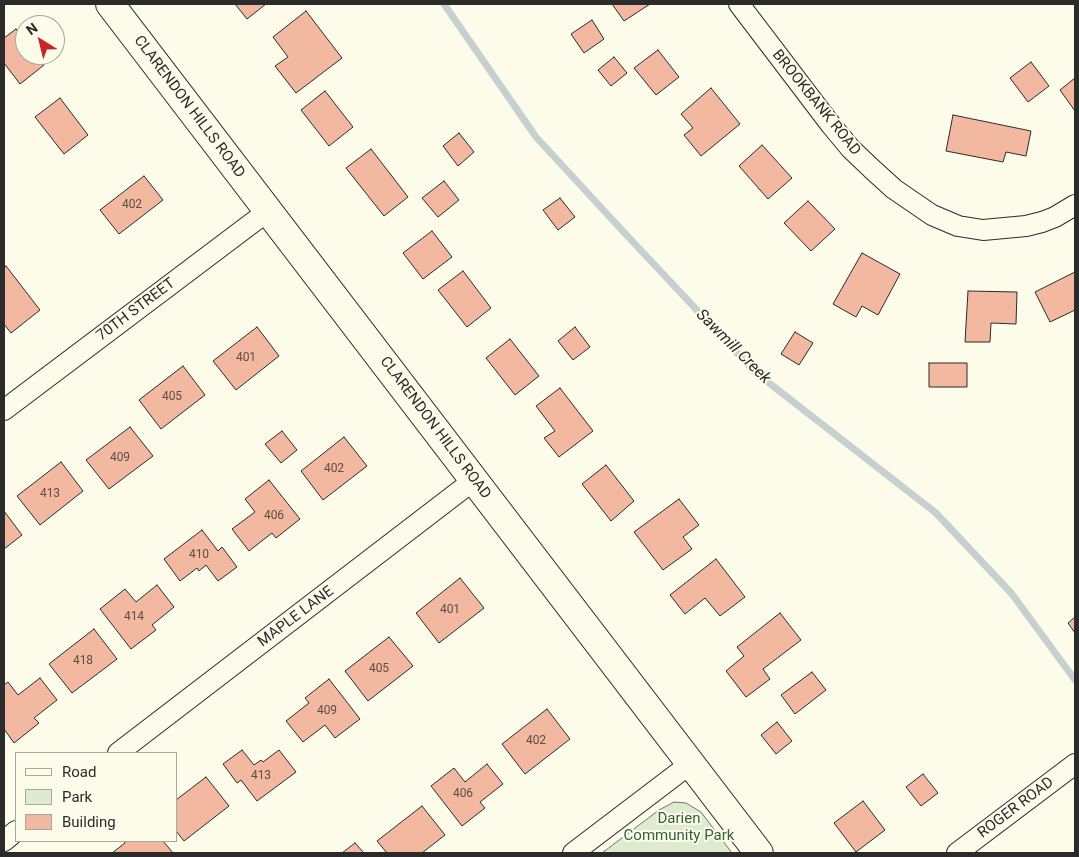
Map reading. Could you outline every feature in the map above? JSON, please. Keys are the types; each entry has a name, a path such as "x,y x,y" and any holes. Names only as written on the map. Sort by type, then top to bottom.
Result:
{"street":[{"name":"CLARENDON HILLS ROAD","path":"110,4 759,853"},
{"name":"BROOKBANK ROAD","path":"739,4 831,126 851,149 894,189 932,215 958,226 983,230 1026,226 1042,222 1055,217 1075,205"},
{"name":"70TH STREET","path":"4,410 268,211"},
{"name":"MAPLE LANE","path":"119,752 474,480"},
{"path":"573,853 690,764"},
{"name":"ROGER ROAD","path":"957,853 1075,764"},
{"path":"4,841 15,832"}],"green space":[{"name":"Darien Community Park","path":"674,802 686,803 701,812 732,853 602,853 659,810"}],"building":[{"path":"235,4 266,4 247,19"},
{"path":"612,4 650,4 624,21"},
{"path":"306,11 342,58 296,93 275,66 288,57 273,37"},
{"path":"592,20 604,39 584,53 571,34"},
{"path":"15,30 15,65 44,65 20,84 4,63 4,38"},
{"path":"658,50 679,77 656,95 634,68"},
{"path":"614,57 627,73 611,86 598,70"},
{"path":"1031,62 1049,86 1028,102 1010,78"},
{"path":"1075,78 1075,111 1060,90"},
{"path":"711,88 740,124 701,156 684,135 693,128 681,114"},
{"path":"325,91 353,127 329,146 301,110"},
{"path":"60,98 88,135 64,154 35,117"},
{"path":"953,115 1031,131 1026,156 1006,152 1003,162 946,151"},
{"path":"459,133 474,152 458,166 443,146"},
{"path":"762,145 792,178 768,199 739,166"},
{"path":"371,149 408,197 384,216 346,168"},
{"path":"144,176 163,200 119,234 100,210"},
{"path":"444,181 459,200 438,217 422,198"},
{"path":"560,198 575,217 558,230 543,210"},
{"path":"808,201 835,229 811,251 784,223"},
{"path":"432,231 452,257 423,279 403,253"},
{"path":"862,253 900,274 878,315 862,306 856,317 833,304"},
{"path":"6,266 40,310 11,333 4,324 4,268"},
{"path":"463,271 491,308 467,327 438,290"},
{"path":"1075,272 1075,310 1050,322 1035,292"},
{"path":"968,291 1017,292 1016,324 991,323 990,342 965,342"},
{"path":"257,327 279,356 236,390 213,361"},
{"path":"575,327 590,347 573,360 558,341"},
{"path":"795,332 813,343 799,365 781,354"},
{"path":"510,339 539,376 515,395 486,358"},
{"path":"929,363 967,363 967,387 929,387"},
{"path":"183,366 205,395 161,429 139,400"},
{"path":"560,388 593,431 559,457 544,438 555,431 536,406"},
{"path":"130,427 153,456 109,489 86,460"},
{"path":"282,431 297,450 281,463 265,444"},
{"path":"344,437 367,466 323,500 301,471"},
{"path":"61,462 83,491 40,525 17,496"},
{"path":"606,465 634,501 611,521 582,484"},
{"path":"269,480 300,519 276,538 272,533 249,551 232,529 255,512 245,499"},
{"path":"679,499 699,525 683,537 692,549 663,570 634,532"},
{"path":"4,511 22,535 4,549"},
{"path":"202,530 218,551 222,547 237,567 218,581 206,565 199,571 197,568 180,581 164,559"},
{"path":"716,559 745,597 720,616 705,598 685,614 670,595"},
{"path":"460,578 484,608 439,643 416,613"},
{"path":"157,585 174,607 152,625 156,630 131,649 100,609 125,589 136,602"},
{"path":"780,613 801,640 763,669 770,679 746,697 726,671 744,656 737,647"},
{"path":"1075,617 1075,633 1068,623"},
{"path":"94,629 117,659 72,693 49,664"},
{"path":"389,637 413,666 368,701 345,671"},
{"path":"812,672 826,690 795,714 781,695"},
{"path":"40,678 57,700 34,718 39,723 14,743 4,729 4,685 8,682 18,695"},
{"path":"329,679 360,719 335,738 325,725 303,742 286,721 309,703 305,698"},
{"path":"547,709 570,739 525,774 502,744"},
{"path":"777,722 792,741 776,754 761,735"},
{"path":"242,750 254,765 261,760 263,762 279,750 296,772 257,801 241,780 237,783 223,764"},
{"path":"487,764 503,784 480,802 485,808 462,826 431,786 454,768 465,782"},
{"path":"923,774 938,793 921,806 906,787"},
{"path":"206,777 229,806 184,841 178,834 178,798"},
{"path":"863,801 885,830 856,852 834,823"},
{"path":"422,806 445,835 422,853 387,853 377,841"},
{"path":"164,842 173,853 112,853 125,843"},
{"path":"355,843 364,853 342,853"}],"waterway":[{"name":"Sawmill Creek","path":"444,4 536,137 619,227 755,372 936,513 1012,594 1075,680"}]}
